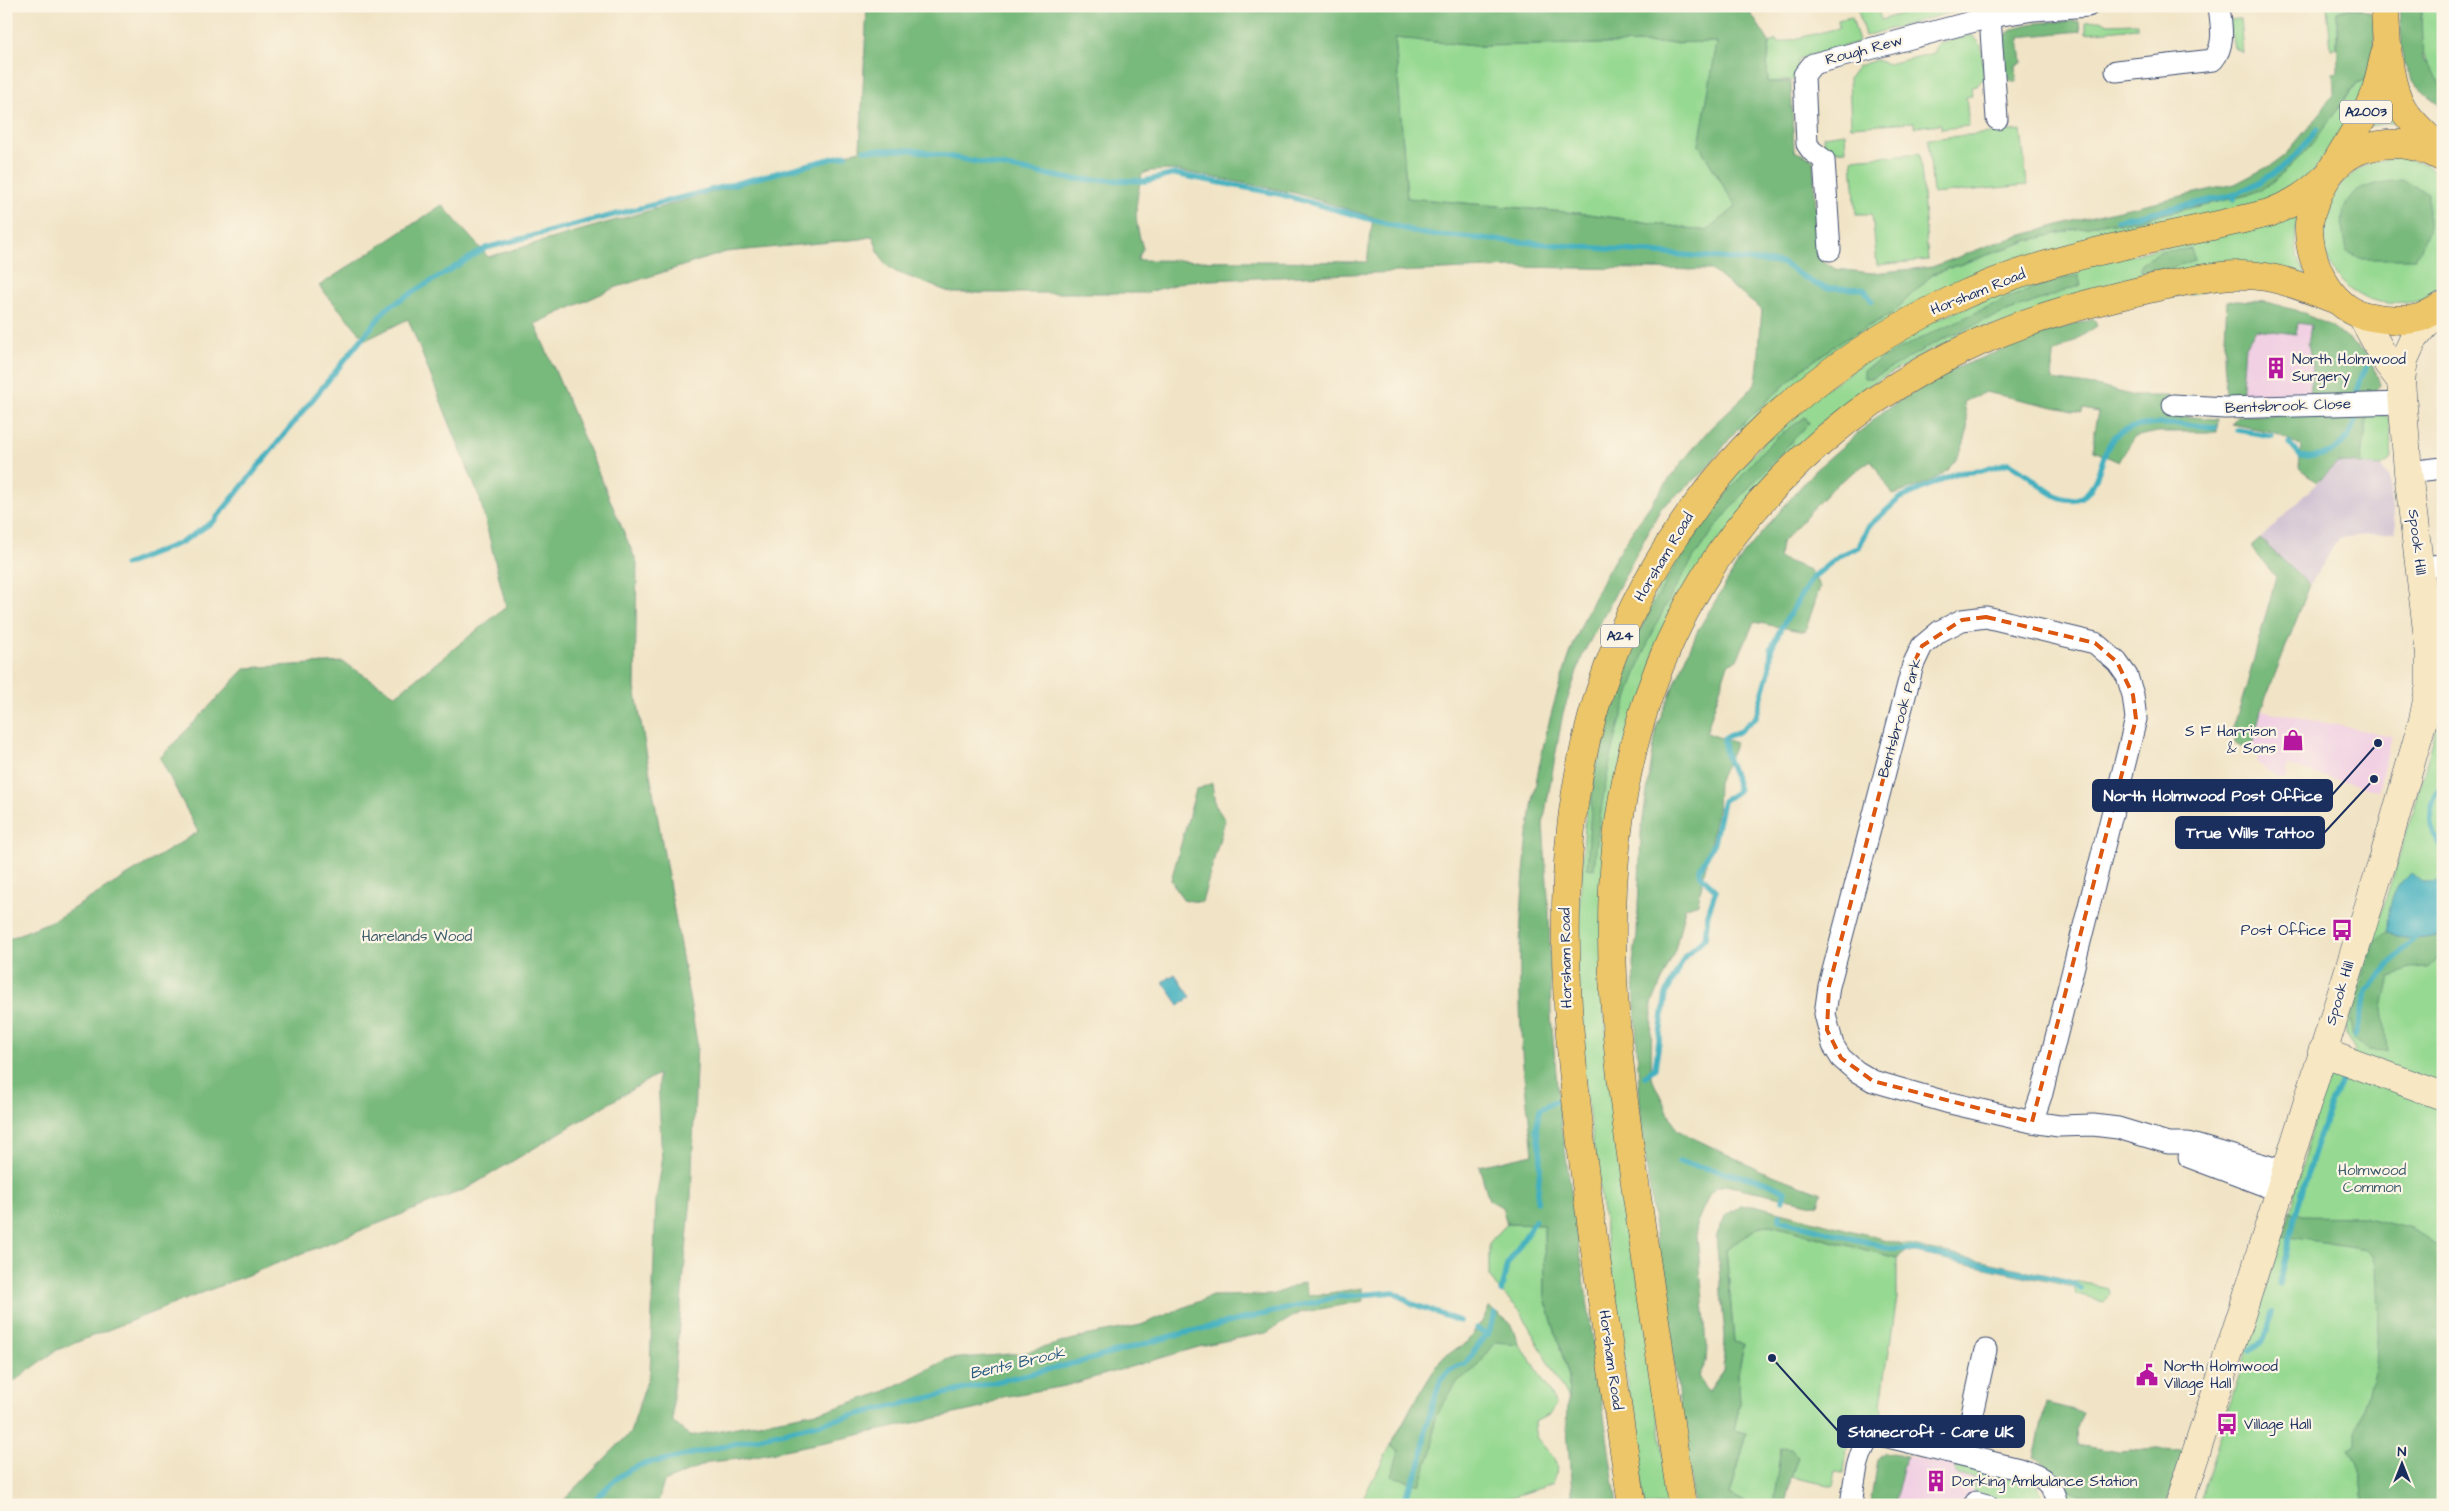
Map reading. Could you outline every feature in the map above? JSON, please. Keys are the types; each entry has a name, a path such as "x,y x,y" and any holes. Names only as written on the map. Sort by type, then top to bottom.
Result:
{"main road":[{"name":"A2003","path":"2385,6 2386,50 2398,98 2403,110 2443,152"},
{"name":"A2003","path":"2329,173 2367,111 2376,90 2386,50"},
{"path":"2350,308 2322,278 2312,257 2309,228 2313,206 2329,173 2356,151 2376,145 2405,144 2428,149 2443,158"},
{"name":"Horsham Road","path":"1632,1505 1573,1086 1564,933 1567,859 1574,800 1588,730 1608,666 1627,620 1648,578 1678,529 1742,448 1780,411 1816,382 1859,351 1897,328 1953,299 2067,258 2269,213 2293,204 2306,196 2329,173"},
{"path":"1682,1505 1624,1096 1612,940 1614,877 1626,776 1635,734 1650,687 1670,638 1698,588 1734,533 1767,494 1808,452 1890,388 1935,361 1995,334 2050,315 2112,297 2212,277 2244,275 2269,277 2350,308 2400,321 2420,317 2442,306"}],"street":[{"name":"Rough Rew","path":"1830,250 1824,160 1812,152 1807,144 1804,75 1813,64 1990,17 2034,10 2088,6"},
{"path":"2116,71 2213,60 2219,53 2222,44 2219,6"},
{"path":"1990,17 1990,49 1997,119"},
{"name":"Spook Hill","path":"2179,1505 2213,1405 2383,860 2423,720 2430,685 2436,633 2431,566 2408,472 2402,392 2404,360 2413,340 2442,306"},
{"path":"2350,308 2388,364 2402,392"},
{"name":"Bentsbrook Close","path":"2173,406 2225,408 2402,392"},
{"path":"2408,472 2443,468"},
{"name":"Bentsbrook Park","path":"2032,1122 2044,1084 2136,718 2133,695 2127,676 2117,662 2095,643 1986,617 1962,620 1940,631 1922,646 1913,665 1829,986 1825,1014 1833,1045 1841,1058 1856,1071 1873,1081 1946,1102 2032,1122 2059,1126 2093,1125 2118,1128 2168,1143 2187,1157 2282,1181"},
{"path":"2322,1052 2443,1096"},
{"path":"1963,1455 1986,1350"},
{"path":"1852,1505 1856,1464 1862,1448 1872,1433 2039,1476 2055,1490 2057,1505"}],"highlighted area":[{"path":"1986,617 2095,643 2117,662 2133,695 2136,719 2032,1122 1873,1081 1841,1058 1827,1030 1829,986 1913,665 1922,646 1962,620"}],"shaded area":[{"path":"2267,302 2311,325 2308,344 2312,366 2310,397 2234,399 2232,357"},
{"path":"2337,463 2381,466 2389,479 2396,532 2339,538 2310,585 2260,539"},
{"path":"2261,710 2392,736 2378,791 2288,766 2287,779 2279,779 2256,762 2257,756 2251,754"},
{"path":"1906,1456 2003,1476 2041,1493 2039,1501 2034,1505 1894,1505"}],"green space":[{"name":"Harelands Wood","path":"867,6 1746,6 1770,43 1767,66 1768,82 1791,82 1794,151 1813,159 1819,258 1835,269 1873,273 1932,267 1998,242 2084,218 2235,184 2273,164 2285,155 2322,111 2334,92 2333,73 2338,72 2337,11 2357,9 2376,15 2374,58 2369,78 2357,83 2310,147 2271,184 2248,195 2119,224 2106,222 2030,240 1933,274 1891,314 1840,342 1802,369 1738,428 1704,472 1661,508 1583,654 1563,713 1543,824 1549,911 1551,1015 1559,1108 1617,1505 1573,1505 1567,1431 1569,1377 1545,1298 1544,1225 1507,1224 1502,1207 1489,1200 1479,1166 1533,1154 1522,1046 1521,912 1526,851 1535,790 1547,729 1564,670 1586,614 1613,562 1635,528 1657,495 1694,447 1755,383 1758,369 1762,310 1711,270 1513,267 1188,281 1145,293 952,293 896,272 885,264 873,236 861,239 726,252 614,288 535,324 637,563 635,688 697,1042 691,1197 673,1391 673,1422 690,1436 832,1409 884,1392 948,1359 1024,1353 1085,1336 1141,1325 1212,1296 1272,1295 1304,1282 1308,1296 1363,1288 1364,1301 1299,1313 1266,1333 1209,1344 1065,1386 1002,1397 982,1408 740,1459 710,1462 664,1482 657,1505 559,1505 630,1433 650,1372 656,1200 662,1164 658,1074 466,1189 57,1350 6,1387 6,940 56,919 198,832 160,758 246,668 343,662 396,695 506,607 480,499 408,319 366,340 319,286 442,205 488,257 860,150","holes":["1395,38 1475,46 1717,42 1699,145 1736,207 1707,231 1588,214 1407,198","1175,170 1295,193 1373,217 1367,262 1137,260 1143,248 1136,219 1142,174 1151,171"]},
{"path":"1857,6 1877,6 1881,20 1926,6 1975,6 1865,36"},
{"path":"2327,6 2360,6 2361,9 2348,8 2337,11 2337,48 2331,49"},
{"path":"2399,6 2423,6 2421,18 2423,59 2443,87 2443,109 2414,82 2403,63"},
{"path":"2423,6 2443,6 2443,87 2429,69 2422,50 2421,17"},
{"path":"1852,17 1859,42 1798,59 1798,80 1768,82 1767,66 1770,43 1776,40 1778,43 1839,28 1838,20"},
{"path":"2240,19 2243,53 2234,48 2228,20"},
{"path":"2101,20 2108,24 2137,23 2137,28 2086,33 2086,21"},
{"path":"2080,21 2081,31 2019,37 2022,63 2016,65 2017,82 2012,82 2004,74 2001,47 2003,39 2008,33 2016,28 2038,23"},
{"path":"1972,35 1981,44 1984,77 1977,86 1971,87 1972,96 1966,97 1969,126 1941,129 1941,124 1914,127 1914,122 1851,126 1849,78 1858,66 1876,60 1888,64 1934,53 1938,43"},
{"path":"1395,38 1475,46 1718,42 1699,145 1736,207 1707,231 1588,214 1407,198"},
{"path":"2369,78 2353,107 2357,111 2295,194 2027,263 1744,434 1738,428 1802,369 1840,342 1891,314 1933,274 2030,240 2106,222 2119,224 2248,195 2342,105 2357,83"},
{"path":"2386,94 2399,122 2369,126"},
{"path":"2021,130 2027,185 1933,194 1928,139"},
{"path":"1845,133 1846,150 1833,151 1824,146 1823,136"},
{"path":"1920,153 1928,260 1877,265 1872,214 1856,214 1852,159"},
{"path":"2397,157 2425,164 2443,177 2443,289 2430,298 2404,303 2375,301 2352,290 2335,273 2325,252 2323,228 2329,204 2344,182 2368,164"},
{"path":"2402,180 2428,193 2428,232 2415,259 2362,259 2346,251 2343,218 2345,206 2350,197 2359,190 2370,186"},
{"path":"2298,214 2296,245 2306,275 1981,328 1935,348 1868,386 1820,425 1655,647 1604,1011 1670,1505 1644,1505 1583,1071 1575,967 1588,780 1607,701 1668,566 1712,501 1762,444 1817,394 1918,327 2035,279"},
{"path":"2191,249 2195,260 2167,269 2141,271 2141,263 2163,251"},
{"path":"2078,275 2081,285 1985,320 1935,343 1873,378 1864,378 1864,370 1874,363 1927,335 2012,296 2044,284"},
{"path":"2227,301 2267,302 2295,310 2331,326 2371,356 2380,385 2371,397 2310,397 2312,366 2308,344 2311,325 2298,323 2296,334 2256,329 2245,346 2241,399 2226,397 2224,356"},
{"path":"2094,319 2097,326 2054,354 2052,380 2101,387 2134,396 2169,396 2168,415 2218,419 2217,432 2158,432 2134,437 2119,462 2094,451 2094,431 2098,412 2083,409 2082,413 1985,392 1964,402 1967,432 1963,447 1957,459 1940,475 1919,486 1893,495 1871,460 1834,486 1781,543 1779,558 1810,570 1820,587 1805,632 1754,622 1737,660 1728,664 1706,733 1736,743 1718,782 1717,811 1698,903 1685,908 1675,950 1652,1004 1651,1077 1677,1130 1759,1170 1822,1193 1818,1205 1726,1185 1717,1187 1709,1195 1696,1225 1707,1345 1706,1362 1699,1376 1708,1392 1723,1371 1725,1336 1716,1237 1725,1216 1740,1206 1754,1205 1899,1243 1906,1251 1897,1258 1770,1225 1760,1226 1726,1249 1734,1342 1744,1344 1738,1374 1740,1403 1734,1430 1747,1433 1730,1495 1749,1505 1694,1505 1641,1129 1633,963 1637,935 1641,832 1657,725 1698,630 1743,555 1814,471 1885,410 1944,373 2041,334"},
{"path":"2368,412 2389,417 2392,459 2381,466 2361,464"},
{"path":"2368,412 2361,464 2337,463 2317,482 2299,468 2301,446 2273,432 2232,424 2237,416"},
{"path":"1805,417 1809,423 1741,496 1704,543 1669,599 1654,629 1641,659 1620,723 1605,787 1594,869 1587,868 1589,828 1597,762 1606,724 1632,649 1668,579 1712,513 1768,445"},
{"path":"2260,539 2310,585 2261,710 2251,754 2236,742 2232,730 2246,688 2276,577 2251,547"},
{"name":"Holmwood Common","path":"2443,706 2443,1505 2199,1505 2290,1211 2323,1088 2332,1076 2348,1071 2355,1050 2346,1034 2346,1022 2398,861"},
{"path":"1212,783 1215,805 1225,820 1202,902 1183,900 1171,880 1196,790"},
{"path":"2443,926 2443,950 2428,968 2410,969 2390,976 2383,1007 2387,1051 2369,1050 2353,1039 2350,1020 2375,940 2388,931 2406,938 2418,939 2438,936"},
{"path":"2290,1211 2302,1216 2363,1217 2412,1229 2443,1248 2443,1505 2363,1505 2360,1475 2349,1448 2357,1444 2357,1429 2376,1366 2378,1318 2376,1264 2373,1255 2366,1249 2283,1236"},
{"path":"1507,1224 1544,1225 1545,1298 1569,1377 1569,1401 1521,1312 1489,1276 1489,1243"},
{"path":"1770,1225 1897,1258 1897,1298 1881,1403 1883,1423 1851,1415 1844,1473 1836,1472 1833,1486 1791,1477 1785,1505 1749,1505 1730,1495 1747,1434 1734,1431 1740,1403 1738,1374 1744,1345 1734,1343 1726,1249 1760,1226"},
{"path":"1899,1243 2108,1288 2109,1294 2104,1302 2076,1295 2074,1287 1906,1251"},
{"path":"1489,1307 1510,1323 1519,1344 1535,1366 1556,1405 1549,1415 1534,1422 1537,1438 1556,1462 1556,1475 1553,1483 1489,1505 1359,1505 1412,1406 1441,1359 1467,1342 1482,1322"},
{"path":"1489,1307 1510,1323 1519,1344 1496,1342 1476,1368 1458,1381 1435,1417 1433,1448 1420,1484 1392,1476 1399,1450 1391,1446 1412,1406 1441,1359 1467,1342 1482,1322"},
{"path":"2046,1403 2082,1412 2076,1428 2077,1445 2120,1452 2156,1449 2185,1450 2165,1505 2125,1505 2064,1490 2052,1471 2034,1458"},
{"path":"1781,1447 1791,1448 1798,1457 1791,1477 1785,1505 1773,1505"},
{"path":"1885,1453 1906,1456 1894,1505 1870,1505 1877,1460"},
{"path":"1955,1464 2038,1485 2041,1493 2040,1499 2036,1504 2023,1505 1973,1492 1975,1479 1955,1473"},
{"path":"2064,1490 2125,1505 2069,1505"}],"water":[{"path":"2412,873 2424,883 2443,882 2443,926 2438,936 2418,939 2406,938 2388,931 2392,898 2400,884"},
{"path":"1175,974 1191,997 1179,1005 1163,982"}],"waterway":[{"path":"2234,195 2271,176 2280,169 2299,152 2317,129"},
{"path":"864,150 913,150 1071,179 1145,181 1175,174 1279,194 1424,234 1782,263 1815,284 1829,288 1864,289 1872,301"},
{"path":"125,565 182,542 214,521 387,308 486,248 846,155"},
{"path":"2117,220 2234,195 2234,199"},
{"name":"Bents Brook","path":"2357,392 2362,375 2370,362"},
{"name":"Bents Brook","path":"2289,443 2301,457 2329,453 2341,445 2356,422"},
{"name":"Bents Brook","path":"1645,1076 1655,1068 1666,994 1685,956 1705,938 1708,913 1716,890 1701,876 1700,869 1714,842 1723,801 1739,790 1727,758 1724,738 1740,731 1756,717 1770,668 1771,649 1781,628 1812,578 1839,556 1859,547 1868,527 1899,499 1956,473 1981,471 2008,463 2023,471 2056,496 2075,499 2085,495 2092,487 2106,451 2119,433 2152,424 2215,427"},
{"name":"Bents Brook","path":"2238,430 2272,436"},
{"path":"2443,784 2431,808 2431,825 2437,842 2443,850"},
{"path":"2355,1036 2367,991 2417,934"},
{"path":"2279,1284 2313,1156 2321,1130 2341,1081"},
{"name":"Bents Brook","path":"1537,1201 1541,1156 1536,1129 1540,1109 1556,1101"},
{"path":"1679,1162 1767,1182 1785,1191 1783,1200"},
{"path":"1780,1215 1780,1220 1894,1249 1908,1249 2073,1283 2081,1289"},
{"name":"Bents Brook","path":"1501,1292 1507,1265 1535,1221"},
{"name":"Bents Brook","path":"590,1505 621,1475 650,1462 661,1461 1088,1360 1172,1336 1336,1297 1394,1292 1413,1304 1459,1321"},
{"path":"2251,1351 2266,1335 2272,1313"},
{"path":"1401,1505 1421,1463 1426,1426 1440,1381 1450,1370 1465,1364 1487,1334 1495,1314"},
{"name":"Bents Brook","path":"1477,1329 1487,1334"}],"place":[{"name":"North Holmwood Surgery","path":"2276,368"},
{"name":"S F Harrison & Sons","path":"2293,740"},
{"name":"North Holmwood Post Office","path":"2378,743"},
{"name":"True Wills Tattoo","path":"2374,779"},
{"name":"Post Office","path":"2342,930"},
{"name":"Stanecroft - Care UK","path":"1772,1358"},
{"name":"North Holmwood Village Hall","path":"2147,1375"},
{"name":"Village Hall","path":"2227,1424"},
{"name":"Dorking Ambulance Station","path":"1936,1481"}]}
